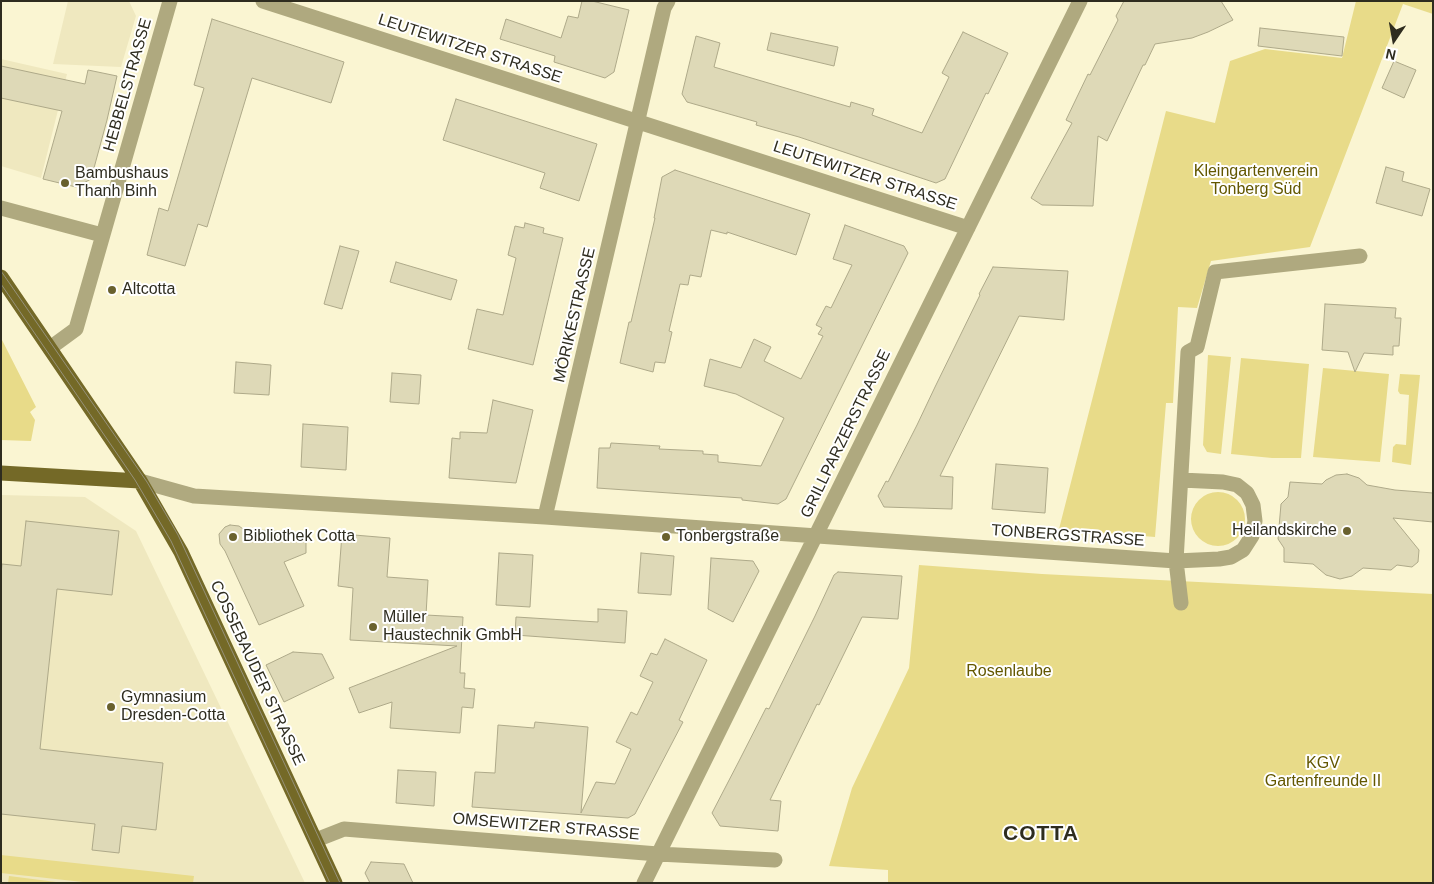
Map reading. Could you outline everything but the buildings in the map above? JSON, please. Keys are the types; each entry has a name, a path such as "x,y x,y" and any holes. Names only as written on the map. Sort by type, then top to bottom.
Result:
{"main road":[{"path":"1,276 140,480"},
{"name":"TONBERGSTRASSE","path":"1,473 140,480"},
{"name":"COSSEBAUDER STRASSE","path":"140,480 181,552 335,883"}],"street":[{"name":"HEBBELSTRASSE","path":"102,235 170,1"},
{"name":"LEUTEWITZER STRASSE","path":"264,1 968,228"},
{"path":"638,122 664,8 668,1"},
{"name":"GRILLPARZERSTRASSE","path":"644,883 1080,1"},
{"name":"MÖRIKESTRASSE","path":"546,517 638,122"},
{"path":"1,208 102,235 76,330 50,348"},
{"path":"1181,603 1176,561 1188,352 1197,347 1215,272 1360,256"},
{"name":"TONBERGSTRASSE","path":"140,480 194,496 546,517 1176,561 1218,559 1231,556 1243,550 1252,536 1254,521 1253,505 1247,493 1237,485 1223,482 1181,480"},
{"name":"OMSEWITZER STRASSE","path":"316,840 344,829 658,854 775,860"}],"shaded area":[{"path":"68,1 129,1 136,16 121,67 53,64"},
{"path":"1,59 67,74 41,178 1,166"},
{"name":"Gymnasium Dresden-Cotta","path":"1,495 85,497 136,531 305,883 1,883"}],"green space":[{"name":"Kleingartenverein Tonberg Süd","path":"1356,1 1433,1 1433,14 1403,4 1310,247 1211,261 1197,308 1178,307 1173,403 1166,403 1155,537 1059,529 1166,111 1215,123 1230,61 1265,49 1342,58"},
{"path":"1,338 36,407 30,412 35,420 31,441 1,440"},
{"path":"1208,355 1231,357 1221,454 1207,452 1203,445"},
{"path":"1241,358 1309,364 1301,458 1272,458 1231,454"},
{"path":"1323,368 1389,374 1380,462 1313,457"},
{"path":"1400,374 1420,375 1411,465 1392,462 1393,447 1396,444 1406,445 1409,395 1400,394 1398,391"},
{"path":"1213,492 1223,492 1233,496 1241,504 1245,519 1241,534 1233,542 1223,546 1213,546 1203,542 1195,534 1191,524 1191,514 1195,504 1203,496"},
{"path":"919,565 1042,574 1433,594 1433,883 888,883 888,870 829,866 852,788 909,668"},
{"path":"1,855 194,876 193,883 92,883 1,873"},
{"path":"9,876 64,883 8,883"}],"tram line":[{"path":"1,271 147,482 178,535 340,883"},
{"path":"1,284 135,480 171,541 330,883"}],"place":[{"name":"Bambushaus Thanh Binh","path":"65,183"},
{"name":"Altcotta","path":"112,290"},
{"name":"Heilandskirche","path":"1347,531"},
{"name":"Bibliothek Cotta","path":"233,537"},
{"name":"Tonbergstraße","path":"666,537"},
{"name":"Müller Haustechnik GmbH","path":"373,627"},
{"name":"Gymnasium Dresden-Cotta","path":"111,707"}],"district":[{"name":"COTTA","path":"1041,834"}],"park label":[{"name":"Rosenlaube","path":"1009,672"},
{"name":"KGV Gartenfreunde II","path":"1323,773"}]}
